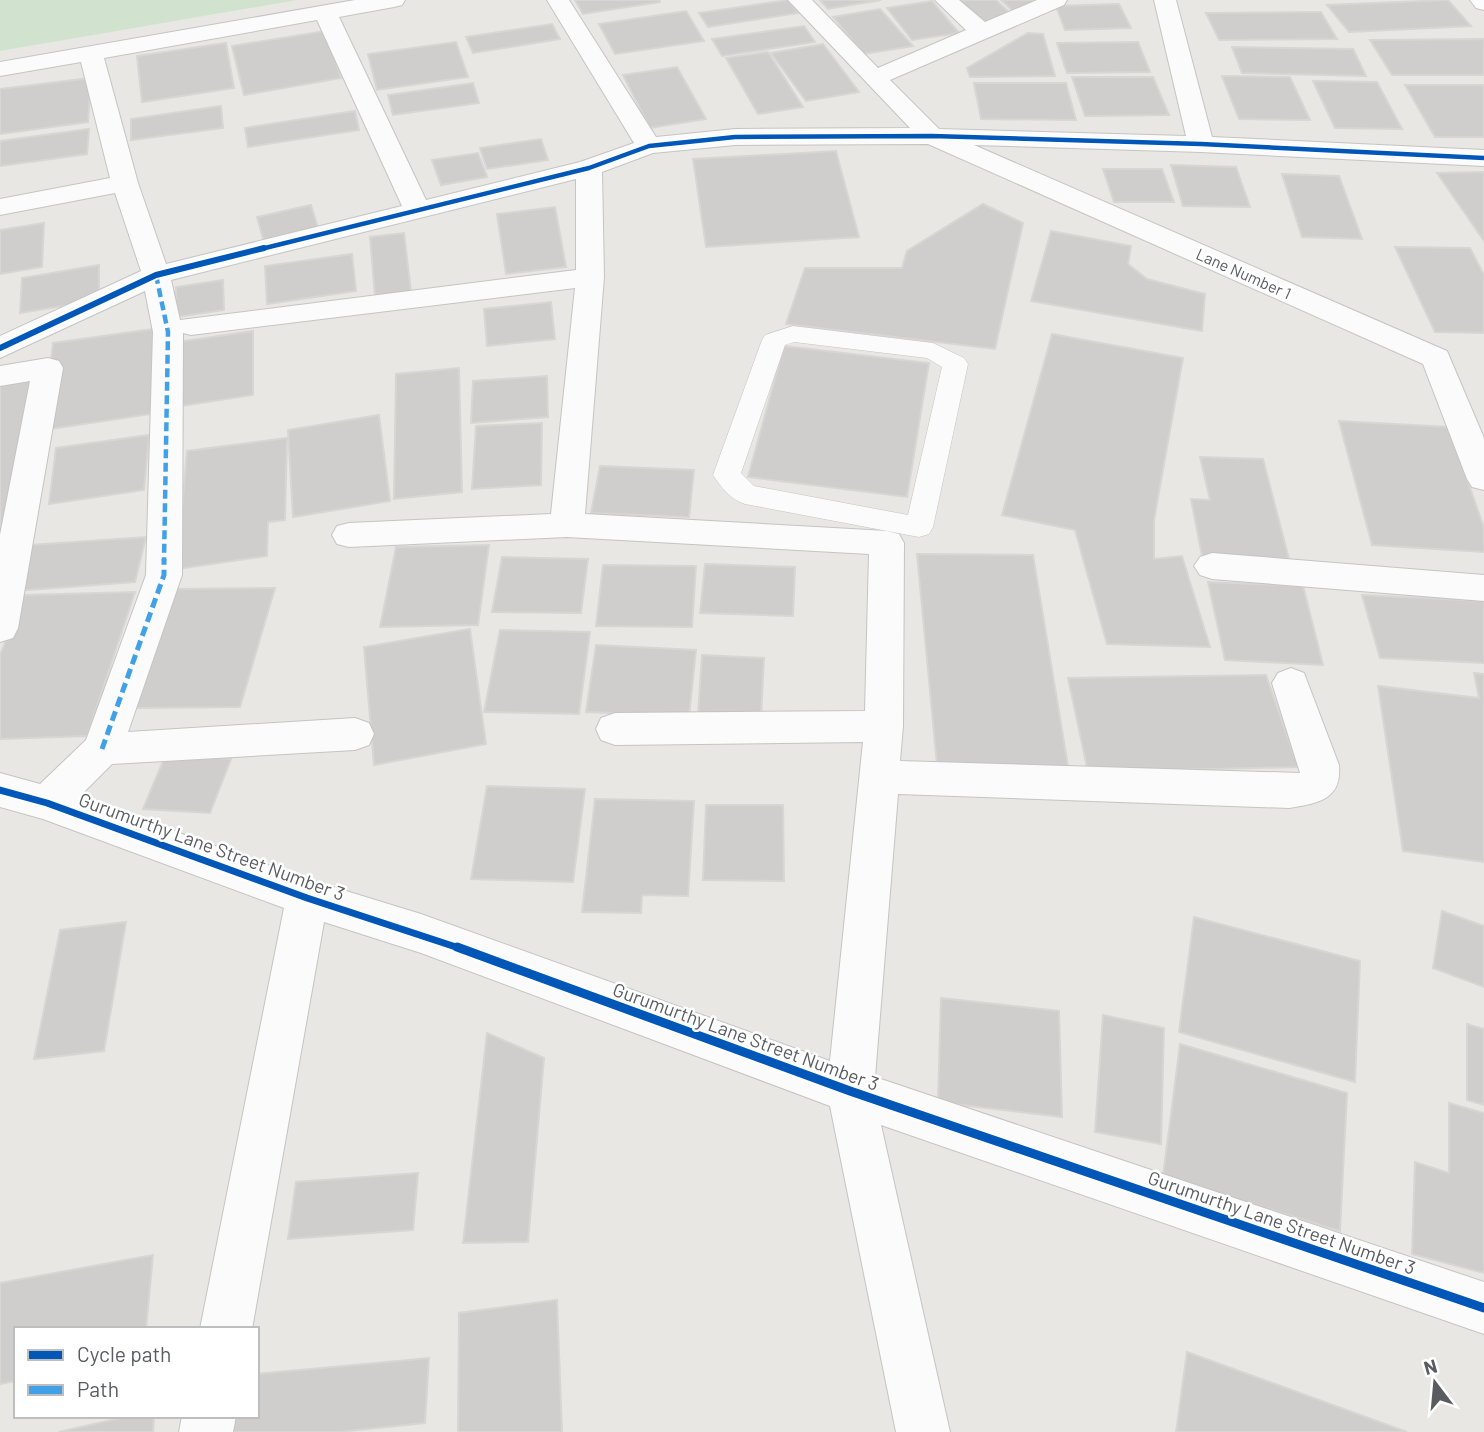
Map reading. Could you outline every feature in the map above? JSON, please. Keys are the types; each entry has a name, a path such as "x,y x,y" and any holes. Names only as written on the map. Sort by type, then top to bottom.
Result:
{"street":[{"path":"0,69 394,0"},
{"path":"558,0 649,146"},
{"path":"799,0 932,136"},
{"path":"946,0 982,32"},
{"path":"874,78 1056,0"},
{"path":"1165,0 1201,144"},
{"path":"326,12 417,209"},
{"path":"47,803 102,749 164,575 168,332 156,275 125,183 91,53"},
{"path":"0,348 156,275 589,168 649,146 735,137 932,136 1201,144 1484,158"},
{"name":"Lane Number 1","path":"932,136 1436,358 1484,479"},
{"path":"567,525 590,277 589,168"},
{"path":"0,207 125,183"},
{"path":"191,326 590,277"},
{"path":"0,376 48,368 0,628"},
{"path":"349,535 567,525 892,533 884,726 850,1091 923,1432"},
{"path":"1212,566 1484,588"},
{"path":"879,778 1289,791 1309,788 1320,780 1319,765 1291,683"},
{"path":"615,729 884,726"},
{"path":"102,749 355,734"},
{"name":"Gurumurthy Lane Street Number 3","path":"0,790 47,803 307,898 421,934 850,1091 1484,1308"},
{"path":"226,1327 307,898"}],"lane":[{"path":"793,334 933,351 955,364 919,527 892,533 745,494 727,475 774,340 793,334"}],"green space":[{"path":"0,0 297,0 0,51"}],"building":[{"path":"575,0 659,0 660,2 583,14"},
{"path":"788,0 798,13 708,27 699,13"},
{"path":"820,0 881,0 828,9"},
{"path":"957,0 996,0 1012,15 983,22"},
{"path":"1001,0 1051,0 1015,13"},
{"path":"1448,0 1471,26 1349,32 1327,5"},
{"path":"932,1 959,33 912,40 887,8"},
{"path":"1119,4 1131,28 1065,30 1056,6"},
{"path":"880,9 913,46 864,54 833,17"},
{"path":"686,11 704,41 615,54 599,24"},
{"path":"1321,12 1337,39 1219,40 1206,13"},
{"path":"552,24 560,39 473,53 466,37"},
{"path":"804,26 815,42 722,56 712,39"},
{"path":"325,31 341,78 244,95 232,46"},
{"path":"1028,33 1043,34 1055,76 970,77 967,68"},
{"path":"1484,39 1484,75 1392,75 1370,40"},
{"path":"456,42 468,77 377,90 368,54"},
{"path":"1138,42 1150,72 1067,73 1057,43"},
{"path":"226,43 234,88 142,102 137,56"},
{"path":"823,44 859,92 806,101 771,53"},
{"path":"1232,47 1353,49 1366,76 1242,73"},
{"path":"768,52 803,107 758,114 726,58"},
{"path":"677,67 706,119 650,128 623,75"},
{"path":"1222,76 1290,77 1310,120 1239,119"},
{"path":"1072,77 1153,77 1169,115 1085,116"},
{"path":"91,78 88,122 0,134 0,89"},
{"path":"1313,81 1377,82 1402,129 1335,128"},
{"path":"473,83 479,103 393,115 388,95"},
{"path":"974,83 1066,83 1076,120 981,119"},
{"path":"1405,85 1484,85 1484,137 1435,137"},
{"path":"221,106 223,128 131,140 131,119"},
{"path":"355,111 359,130 248,147 245,128"},
{"path":"89,129 87,154 0,166 0,141"},
{"path":"541,139 548,160 487,169 480,148"},
{"path":"836,151 859,237 706,247 693,159"},
{"path":"478,153 487,177 441,185 432,160"},
{"path":"1171,165 1236,167 1250,207 1183,206"},
{"path":"1103,169 1162,169 1174,202 1114,202"},
{"path":"1484,172 1484,241 1437,173"},
{"path":"1282,174 1339,176 1362,239 1302,237"},
{"path":"983,204 1023,223 995,349 786,324 805,268 902,268 907,251"},
{"path":"311,205 319,231 264,242 257,217"},
{"path":"555,207 566,267 506,274 497,214"},
{"path":"44,223 42,267 0,274 0,230"},
{"path":"1051,231 1131,246 1128,264 1147,279 1205,294 1202,331 1031,301"},
{"path":"404,233 411,291 375,296 370,237"},
{"path":"1395,247 1470,248 1484,275 1484,333 1435,332"},
{"path":"352,254 356,291 267,304 265,266"},
{"path":"99,265 99,300 20,313 22,278"},
{"path":"223,280 224,310 176,317 176,287"},
{"path":"551,302 555,339 487,346 484,309"},
{"path":"161,328 158,413 43,430 53,343"},
{"path":"253,331 253,395 174,407 177,342"},
{"path":"1052,334 1183,358 1154,520 1154,559 1182,556 1210,647 1107,644 1075,530 1002,515"},
{"path":"784,346 929,363 907,497 748,477"},
{"path":"459,368 462,492 394,499 396,374"},
{"path":"547,376 548,417 471,423 473,381"},
{"path":"40,379 0,575 0,383"},
{"path":"379,415 390,501 293,517 288,430"},
{"path":"1339,421 1449,427 1484,528 1484,552 1372,545"},
{"path":"542,423 541,485 472,489 476,426"},
{"path":"149,435 144,490 49,504 56,448"},
{"path":"287,438 285,520 268,522 267,556 177,569 187,451"},
{"path":"1200,457 1263,459 1289,559 1202,556 1191,499 1210,500"},
{"path":"600,466 694,470 689,517 591,513"},
{"path":"146,537 135,582 16,591 30,545"},
{"path":"489,545 478,625 380,627 396,547"},
{"path":"917,554 1033,555 1068,766 937,765"},
{"path":"502,557 588,559 581,613 492,612"},
{"path":"705,564 795,567 793,616 700,613"},
{"path":"603,565 696,566 692,627 596,626"},
{"path":"1208,582 1303,586 1323,665 1225,660"},
{"path":"275,588 240,707 130,708 171,589"},
{"path":"135,592 87,736 0,739 0,655 24,595"},
{"path":"1362,595 1484,601 1484,663 1380,658"},
{"path":"470,629 486,744 374,765 364,647"},
{"path":"500,630 590,632 579,714 484,712"},
{"path":"596,645 696,650 689,716 586,712"},
{"path":"702,655 764,658 761,717 698,715"},
{"path":"1474,673 1484,674 1484,862 1403,851 1378,686 1479,698"},
{"path":"1266,675 1298,767 1088,772 1068,678"},
{"path":"166,754 231,759 210,813 143,809"},
{"path":"487,786 585,789 573,882 471,879"},
{"path":"595,799 694,801 688,896 642,895 641,913 582,912"},
{"path":"706,805 783,805 784,881 703,880"},
{"path":"1442,911 1484,926 1484,987 1433,968"},
{"path":"1194,917 1360,961 1355,1082 1179,1032"},
{"path":"126,922 104,1051 34,1059 60,930"},
{"path":"941,998 1059,1011 1062,1117 938,1102"},
{"path":"1103,1015 1164,1028 1161,1144 1095,1132"},
{"path":"1467,1024 1484,1029 1484,1105 1467,1100"},
{"path":"487,1033 544,1058 528,1242 463,1243"},
{"path":"1180,1044 1347,1093 1340,1231 1163,1176"},
{"path":"1449,1103 1484,1113 1484,1273 1412,1254 1415,1162 1449,1173"},
{"path":"418,1173 413,1230 288,1239 296,1182"},
{"path":"153,1255 146,1327 14,1327 14,1381 0,1384 0,1283"},
{"path":"557,1300 562,1432 458,1432 459,1313"},
{"path":"1187,1352 1407,1432 1176,1432"},
{"path":"429,1358 425,1423 338,1432 233,1432 235,1418 259,1418 259,1374"},
{"path":"120,1418 154,1418 153,1432 59,1432"}],"marked path":[{"path":"102,749 164,575 168,332 156,275"}],"cycle path":[{"path":"0,348 156,275 589,168 649,146 735,137 932,136 1201,144 1484,158"},
{"path":"0,790 47,803 307,898 421,934 850,1091 1484,1308"}]}
